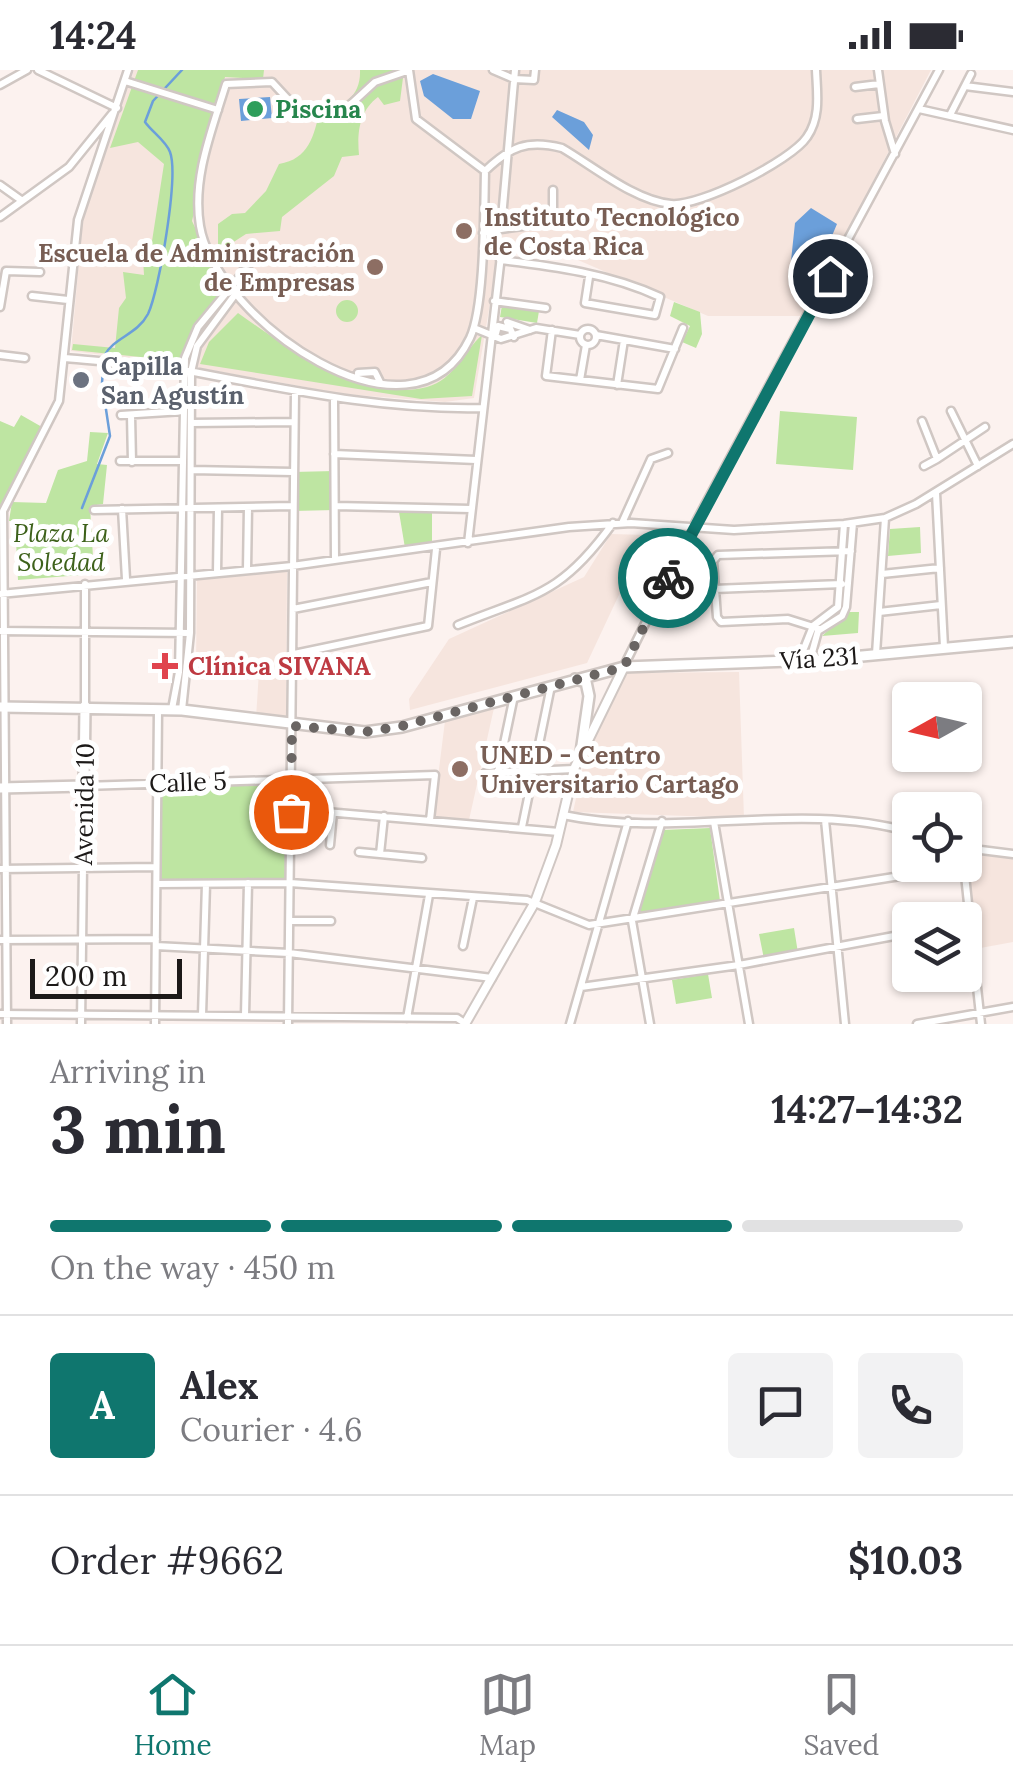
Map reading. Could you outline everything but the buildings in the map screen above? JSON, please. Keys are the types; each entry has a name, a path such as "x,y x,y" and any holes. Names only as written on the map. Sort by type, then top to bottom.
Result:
{"main road":[{"name":"Vía 231","path":"3,707 158,708 365,732 624,667 804,661 1013,642"},
{"path":"572,678 586,682 589,692 581,752"},
{"name":"Avenida 10","path":"84,786 85,706"},
{"name":"Calle 5","path":"3,788 84,786"}],"street":[{"path":"0,85 27,70"},
{"path":"38,70 116,108"},
{"path":"7,1024 3,940 2,511 55,412 84,196 129,70"},
{"path":"493,70 534,80 534,70"},
{"path":"485,171 416,119 408,71 375,82 338,116 298,110 268,82 226,84 199,180 198,206 205,244 228,288 244,308 300,354 350,374 375,372 381,383 427,379 460,355 473,331 485,171 508,148 534,144 562,148 653,199 682,204 759,171 800,146 816,117 816,70"},
{"path":"878,70 884,116 896,154"},
{"path":"4,1014 202,1014 220,1019 245,1015 288,1020 391,1021 457,1018 465,1024 534,902 581,752 692,529 939,70"},
{"path":"950,116 971,74"},
{"path":"502,229 514,75"},
{"path":"125,81 218,110"},
{"path":"854,88 879,84"},
{"path":"965,86 1013,92"},
{"path":"0,216 69,168 116,108"},
{"path":"919,109 1013,130"},
{"path":"857,119 884,116"},
{"path":"0,185 20,200"},
{"path":"483,233 552,222 553,190"},
{"path":"468,543 480,408 502,247"},
{"path":"500,260 618,281 660,297 656,316 584,303 589,278"},
{"path":"0,307 6,271 40,272"},
{"path":"177,710 190,633 186,508 192,423 188,346 241,275"},
{"path":"32,296 68,300"},
{"path":"177,710 187,460 183,411 197,346 234,296"},
{"path":"494,301 546,308"},
{"path":"189,370 228,310 244,308"},
{"path":"492,318 511,330"},
{"path":"491,337 498,326 580,335 586,344 580,380"},
{"path":"580,335 587,328 596,336 675,349"},
{"path":"552,330 546,376 658,390 684,328"},
{"path":"473,331 491,337 511,330 530,330"},
{"path":"586,344 592,344 596,336"},
{"path":"617,385 624,340"},
{"path":"0,355 25,358"},
{"path":"64,358 189,370 334,400 408,409 480,408"},
{"path":"288,1020 295,392"},
{"path":"334,400 335,560"},
{"path":"122,415 183,411"},
{"path":"952,411 978,466"},
{"path":"131,415 132,462"},
{"path":"922,421 937,459"},
{"path":"192,423 294,422"},
{"path":"924,466 985,427"},
{"path":"3,594 292,566 618,523 692,529 848,524 884,518 936,493 1013,444"},
{"path":"458,625 548,591 582,566 618,523 651,459 668,453"},
{"path":"334,454 476,460"},
{"path":"120,461 187,460"},
{"path":"191,470 293,472"},
{"path":"936,493 944,646"},
{"path":"94,510 292,506"},
{"path":"335,506 471,509"},
{"path":"247,570 248,507"},
{"path":"217,572 218,508"},
{"path":"122,510 126,580"},
{"path":"876,654 884,518"},
{"path":"804,661 817,628 842,616 848,524"},
{"path":"294,654 428,626 436,548"},
{"path":"817,628 788,619 718,619 715,557 846,551"},
{"path":"882,574 940,568"},
{"path":"293,609 432,582"},
{"name":"Avenida 10","path":"84,584 85,706"},
{"path":"714,589 845,584"},
{"path":"879,612 941,605"},
{"path":"3,631 190,633"},
{"path":"522,827 551,683"},
{"path":"498,772 514,696"},
{"path":"155,1024 158,708"},
{"path":"484,773 574,768"},
{"name":"Calle 5","path":"84,786 436,775 430,820"},
{"name":"Avenida 10","path":"81,1024 84,786"},
{"path":"291,809 559,832"},
{"path":"330,845 333,813"},
{"path":"563,815 662,822 826,820 892,828"},
{"path":"380,854 384,816"},
{"path":"826,820 835,948 846,1024"},
{"path":"570,1024 628,821"},
{"path":"650,1024 632,921 662,822"},
{"path":"714,822 749,1024"},
{"path":"982,850 1013,854"},
{"path":"359,852 422,858"},
{"path":"3,869 156,867"},
{"path":"156,884 290,883 534,902 580,924 598,925 892,878"},
{"path":"202,1014 206,884"},
{"path":"245,1015 248,884"},
{"path":"407,1018 429,894"},
{"path":"463,946 473,898"},
{"path":"290,920 331,921"},
{"path":"580,987 642,981 892,937"},
{"path":"3,940 81,939 289,953 494,978"},
{"path":"976,992 981,1024"},
{"path":"917,1024 1013,1006"}],"shaded area":[{"name":"Instituto Tecnológico de Costa Rica","path":"134,70 931,70 803,316 708,316 557,251 500,245 474,398 445,402 343,394 184,365 71,351 83,217"},
{"path":"611,534 647,535 587,663 410,710 409,699 449,639 584,577"},
{"path":"287,571 286,723 256,718 259,671 196,665 197,577"},
{"path":"739,672 744,818 573,812 586,753 627,673"},
{"name":"UNED - Centro Universitario Cartago","path":"494,708 469,820 433,817 445,721"},
{"path":"982,855 1013,858 1013,942 982,948 982,902 971,902 969,882 982,882"}],"green space":[{"path":"138,70 264,70 263,79 225,77 192,221 223,287 180,361 72,350 73,344 115,348 119,308 126,298 123,272 144,275 143,258 150,254 164,164 138,142 110,148"},
{"path":"360,70 404,70 400,101 384,105 378,97 363,116 359,155 342,157 334,176 282,217 280,231 246,234 218,252 218,224 232,214 245,213 266,191 279,164 304,152 320,109 349,99 358,87"},
{"path":"347,300 355,303 355,319 347,322 339,319 336,311 339,303"},
{"path":"674,302 700,312 702,334 696,348 682,342 690,326 670,316"},
{"path":"502,305 539,311 537,323 500,317"},
{"path":"238,313 327,369 352,380 403,390 427,387 445,378 482,335 472,396 421,399 200,364 209,342"},
{"path":"780,411 857,417 853,470 776,464"},
{"path":"21,415 42,427 0,506 0,421 14,427"},
{"name":"Plaza La Soledad","path":"90,432 108,433 97,464 107,465 103,504 90,506 94,574 18,580 15,521 9,521 12,502 46,503 58,470 87,461"},
{"path":"334,471 335,510 293,511 293,472"},
{"path":"399,512 432,512 432,546 405,548"},
{"path":"920,527 921,553 888,556 890,529"},
{"path":"848,612 859,612 858,633 822,636"},
{"path":"287,784 288,881 161,881 162,787"},
{"path":"710,828 720,901 635,917 662,830"},
{"path":"794,928 798,953 764,959 759,934"},
{"path":"708,974 712,998 676,1004 672,980"}],"water":[{"path":"433,74 480,91 471,119 453,119 424,96 420,81"},
{"name":"Piscina","path":"270,97 272,118 241,121 239,99"},
{"path":"557,110 584,122 593,135 589,150 552,117"},
{"path":"811,208 837,224 826,250 814,257 811,270 791,261 795,223"}],"waterway":[{"path":"82,508 110,436 102,383 104,356 148,314 166,233 172,184 170,152 145,122 153,101 182,70"}],"way so far":[{"path":"291,812 292,726 365,732 402,726 551,683 624,667 668,578"}],"place":[{"name":"Piscina","path":"255,109"},
{"name":"Instituto Tecnológico de Costa Rica","path":"464,231"},
{"name":"Escuela de Administración de Empresas","path":"375,267"},
{"name":"Capilla San Agustín","path":"81,380"},
{"name":"Clínica SIVANA","path":"165,666"},
{"name":"UNED - Centro Universitario Cartago","path":"460,769"}],"route":[{"path":"668,578 830,276"}]}
